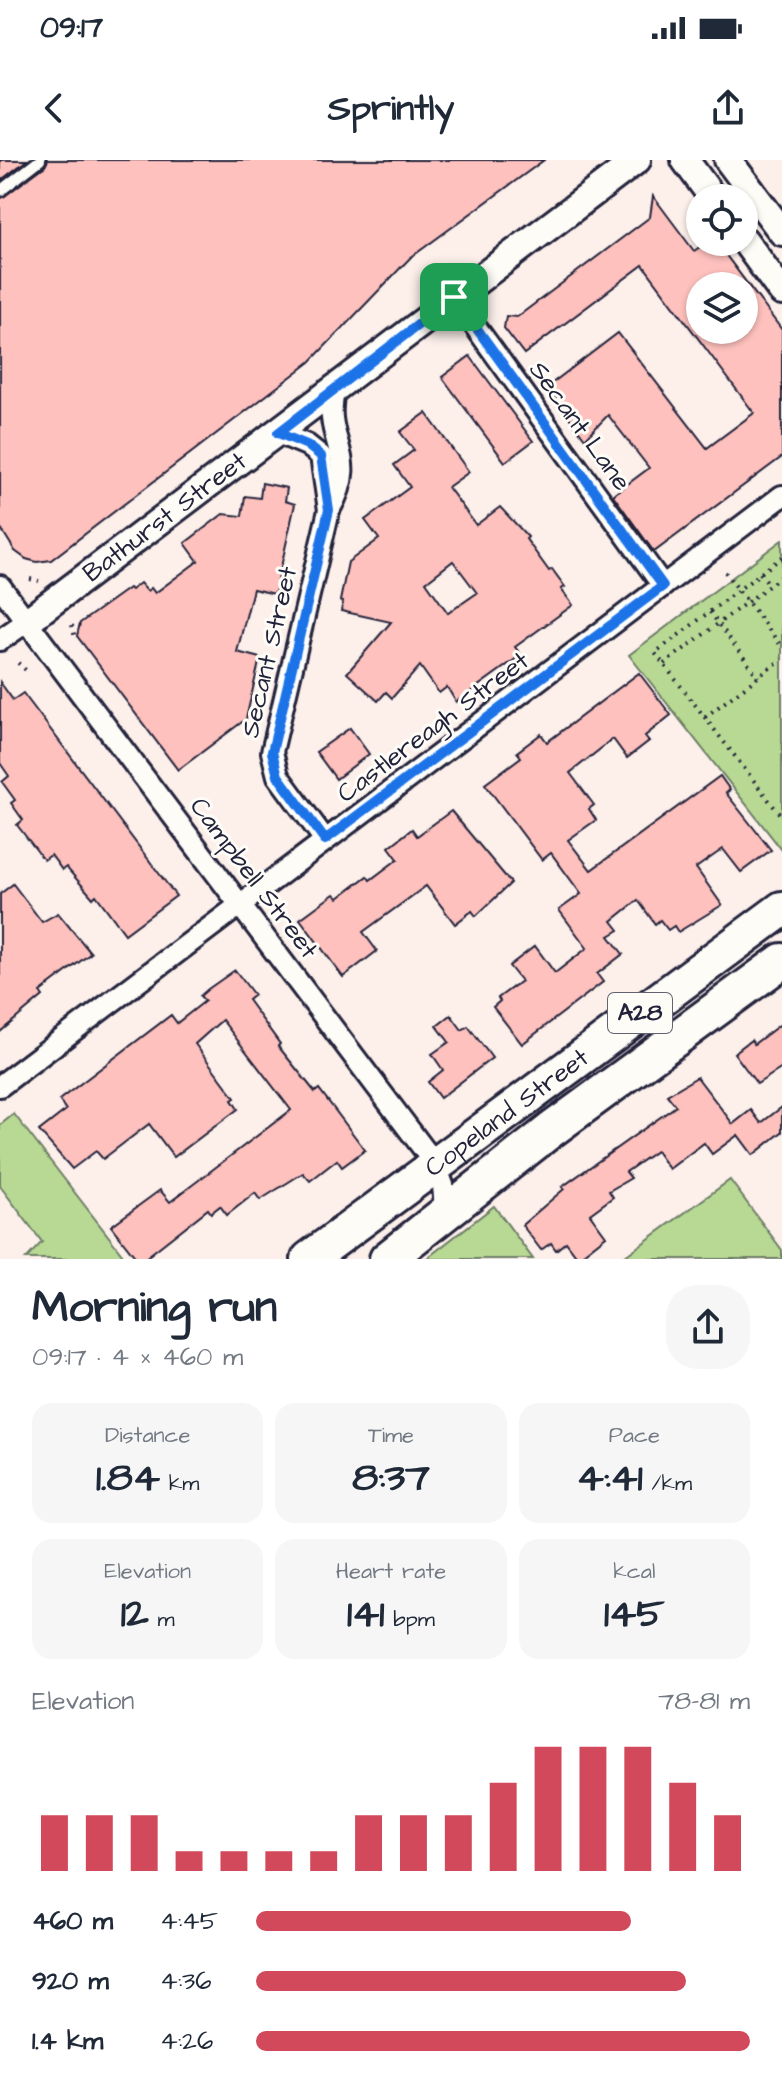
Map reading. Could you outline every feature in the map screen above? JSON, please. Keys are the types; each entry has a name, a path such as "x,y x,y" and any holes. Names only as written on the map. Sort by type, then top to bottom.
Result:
{"highway":[{"name":"Copeland Street","path":"309,1259 782,909"},
{"name":"Copeland Street","path":"387,1259 445,1210 782,961"}],"street":[{"name":"Bathurst Street","path":"0,640 637,160"},
{"path":"685,160 703,184"},
{"path":"728,160 782,232"},
{"path":"756,256 782,292"},
{"name":"Secant Lane","path":"454,297 663,586"},
{"name":"Secant Street","path":"325,840 278,776 272,752 329,510 342,488 344,476 330,416 334,391"},
{"name":"Secant Street","path":"278,433 307,445 321,456 329,510"},
{"name":"Castlereagh Street","path":"0,1086 782,496"},
{"name":"Campbell Street","path":"0,586 435,1164 443,1185 445,1210"}],"lane":[{"path":"0,191 40,160"}],"path":[{"path":"782,557 655,653 782,817"},
{"path":"725,572 782,647"},
{"path":"760,573 770,585"},
{"path":"664,664 782,576"},
{"path":"30,579 39,581"},
{"path":"710,612 758,677"},
{"path":"72,625 75,638"},
{"path":"705,717 782,659"},
{"path":"18,663 29,673"}],"green space":[{"path":"782,540 782,850 629,655"},
{"path":"14,1114 126,1259 26,1259 42,1242 0,1186 0,1125"},
{"path":"730,1180 782,1250 782,1259 621,1259"},
{"path":"494,1206 533,1259 426,1259"}],"building":[{"path":"0,160 27,160 0,181"},
{"path":"48,160 544,160 410,258 310,362 51,560 37,562 15,551 0,527 0,199 45,166"},
{"path":"653,196 686,240 686,256 726,256 738,272 686,272 686,322 643,265 524,354 504,328 506,316 517,317 650,217"},
{"path":"758,298 782,330 782,457 654,552 613,495 649,468 608,415 585,439 547,387 618,333 707,448 754,413 702,344 758,344"},
{"path":"470,356 533,441 505,462 442,377"},
{"path":"426,413 469,472 448,487 476,525 500,507 528,537 526,539 549,571 552,569 573,605 515,647 521,655 456,702 447,687 439,693 420,666 392,698 386,692 378,701 347,673 391,622 341,611 343,602 340,601 348,562 379,539 365,520 410,487 394,465 414,450 400,432","holes":["453,561 477,593 448,613 426,582"]},
{"path":"262,483 287,488 285,501 295,504 275,594 253,589 237,652 260,658 246,719 178,770 77,636 80,623 140,583 147,591 151,588 155,593 198,561 185,543 223,514 242,516 245,496 260,498"},
{"path":"639,673 671,715 645,736 649,741 627,758 613,739 570,773 594,805 589,809 596,820 568,840 591,870 720,776 730,790 726,793 771,850 741,872 723,849 696,868 722,905 678,932 674,926 668,930 660,920 655,924 638,900 612,921 619,930 609,936 623,954 597,974 603,982 522,1044 493,1007 500,1001 498,998 521,981 509,966 535,946 555,973 587,948 559,910 581,894 551,853 542,860 485,784 521,757 517,752 541,734 547,742"},
{"path":"0,682 13,700 23,693 176,896 125,934 96,895 93,898 66,867 62,870 51,855 44,860 17,825 23,820 11,803 15,800 2,782 9,776 0,763"},
{"path":"350,728 369,754 336,779 316,752"},
{"path":"451,811 511,883 476,916 472,911 455,924 426,886 363,932 377,951 343,977 300,919 334,894 338,898 367,876 370,880 398,859 389,847 412,829 417,836"},
{"path":"13,884 42,922 58,913 91,953 40,992 43,996 0,1032 0,894"},
{"path":"235,970 254,995 248,1000 280,1044 278,1046 315,1092 319,1089 365,1150 342,1167 337,1160 310,1181 303,1173 260,1200 255,1193 227,1215 220,1206 211,1213 208,1209 144,1259 137,1259 111,1226 160,1190 170,1202 291,1110 222,1020 195,1044 235,1098 232,1100 238,1109 174,1157 149,1124 103,1159 96,1151 72,1169 39,1131 66,1110 59,1100 171,1015 177,1023 205,1001 200,996"},
{"path":"451,1015 462,1030 468,1026 492,1058 440,1098 428,1082 443,1070 432,1054 449,1042 437,1026"},
{"path":"782,1023 782,1068 757,1084 734,1053 751,1040 754,1044"},
{"path":"697,1077 733,1124 751,1110 761,1123 782,1107 782,1132 753,1155 738,1135 712,1154 704,1143 669,1169 656,1151 626,1172 631,1178 609,1191 613,1197 590,1214 606,1236 578,1258 566,1242 556,1250 551,1243 541,1250 522,1225 564,1189 562,1187 676,1106 667,1095"}],"route":[{"path":"454,297 663,586 325,840 278,776 272,752 329,510 321,456 307,445 278,433 454,297"}]}
